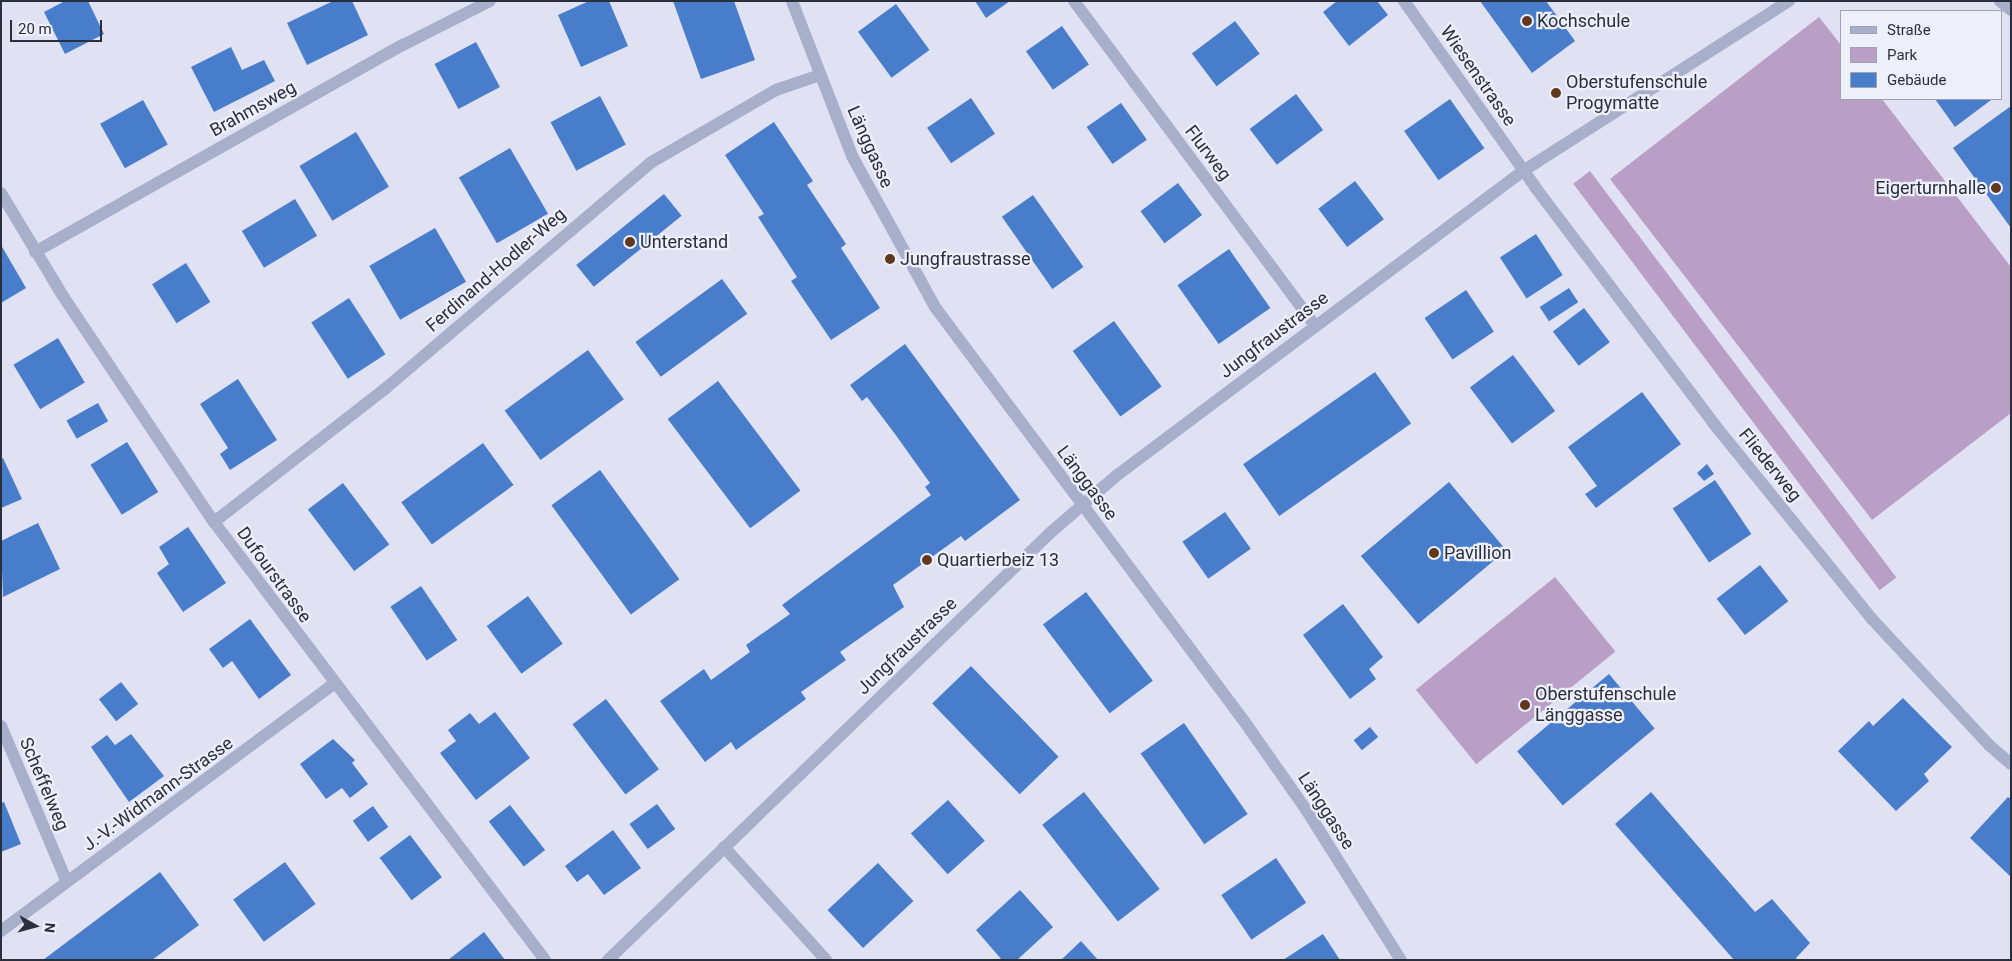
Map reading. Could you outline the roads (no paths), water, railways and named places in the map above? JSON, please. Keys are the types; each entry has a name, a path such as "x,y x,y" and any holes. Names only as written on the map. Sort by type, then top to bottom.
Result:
{"street":[{"name":"Brahmsweg","path":"35,252 404,45 490,1"},
{"name":"Länggasse","path":"792,1 852,156 935,307 1307,811 1401,960"},
{"name":"Flurweg","path":"1074,1 1315,325"},
{"name":"Wiesenstrasse","path":"1404,1 1523,171"},
{"name":"Jungfraustrasse","path":"608,960 1082,504 1315,325 1523,171 1789,1"},
{"path":"2000,1 2011,10"},
{"name":"Ferdinand-Hodler-Weg","path":"214,522 386,388 650,162 776,90 820,75"},
{"name":"Fliederweg","path":"1523,171 1714,424 1856,601 1989,745 2011,764"},
{"name":"Dufourstrasse","path":"1,193 35,252 214,522 334,684 545,960"},
{"name":"J.-V.-Widmann-Strasse","path":"1,931 334,684"},
{"name":"Scheffelweg","path":"1,726 67,882"},
{"path":"724,847 826,960"}],"place":[{"name":"Kochschule","path":"1527,21"},
{"name":"Oberstufenschule Progymatte","path":"1556,93"},
{"name":"Eigerturnhalle","path":"1996,188"},
{"name":"Unterstand","path":"630,242"},
{"name":"Jungfraustrasse","path":"890,259"},
{"name":"Pavillion","path":"1434,553"},
{"name":"Quartierbeiz 13","path":"927,560"},
{"name":"Oberstufenschule Länggasse","path":"1525,705"}]}
